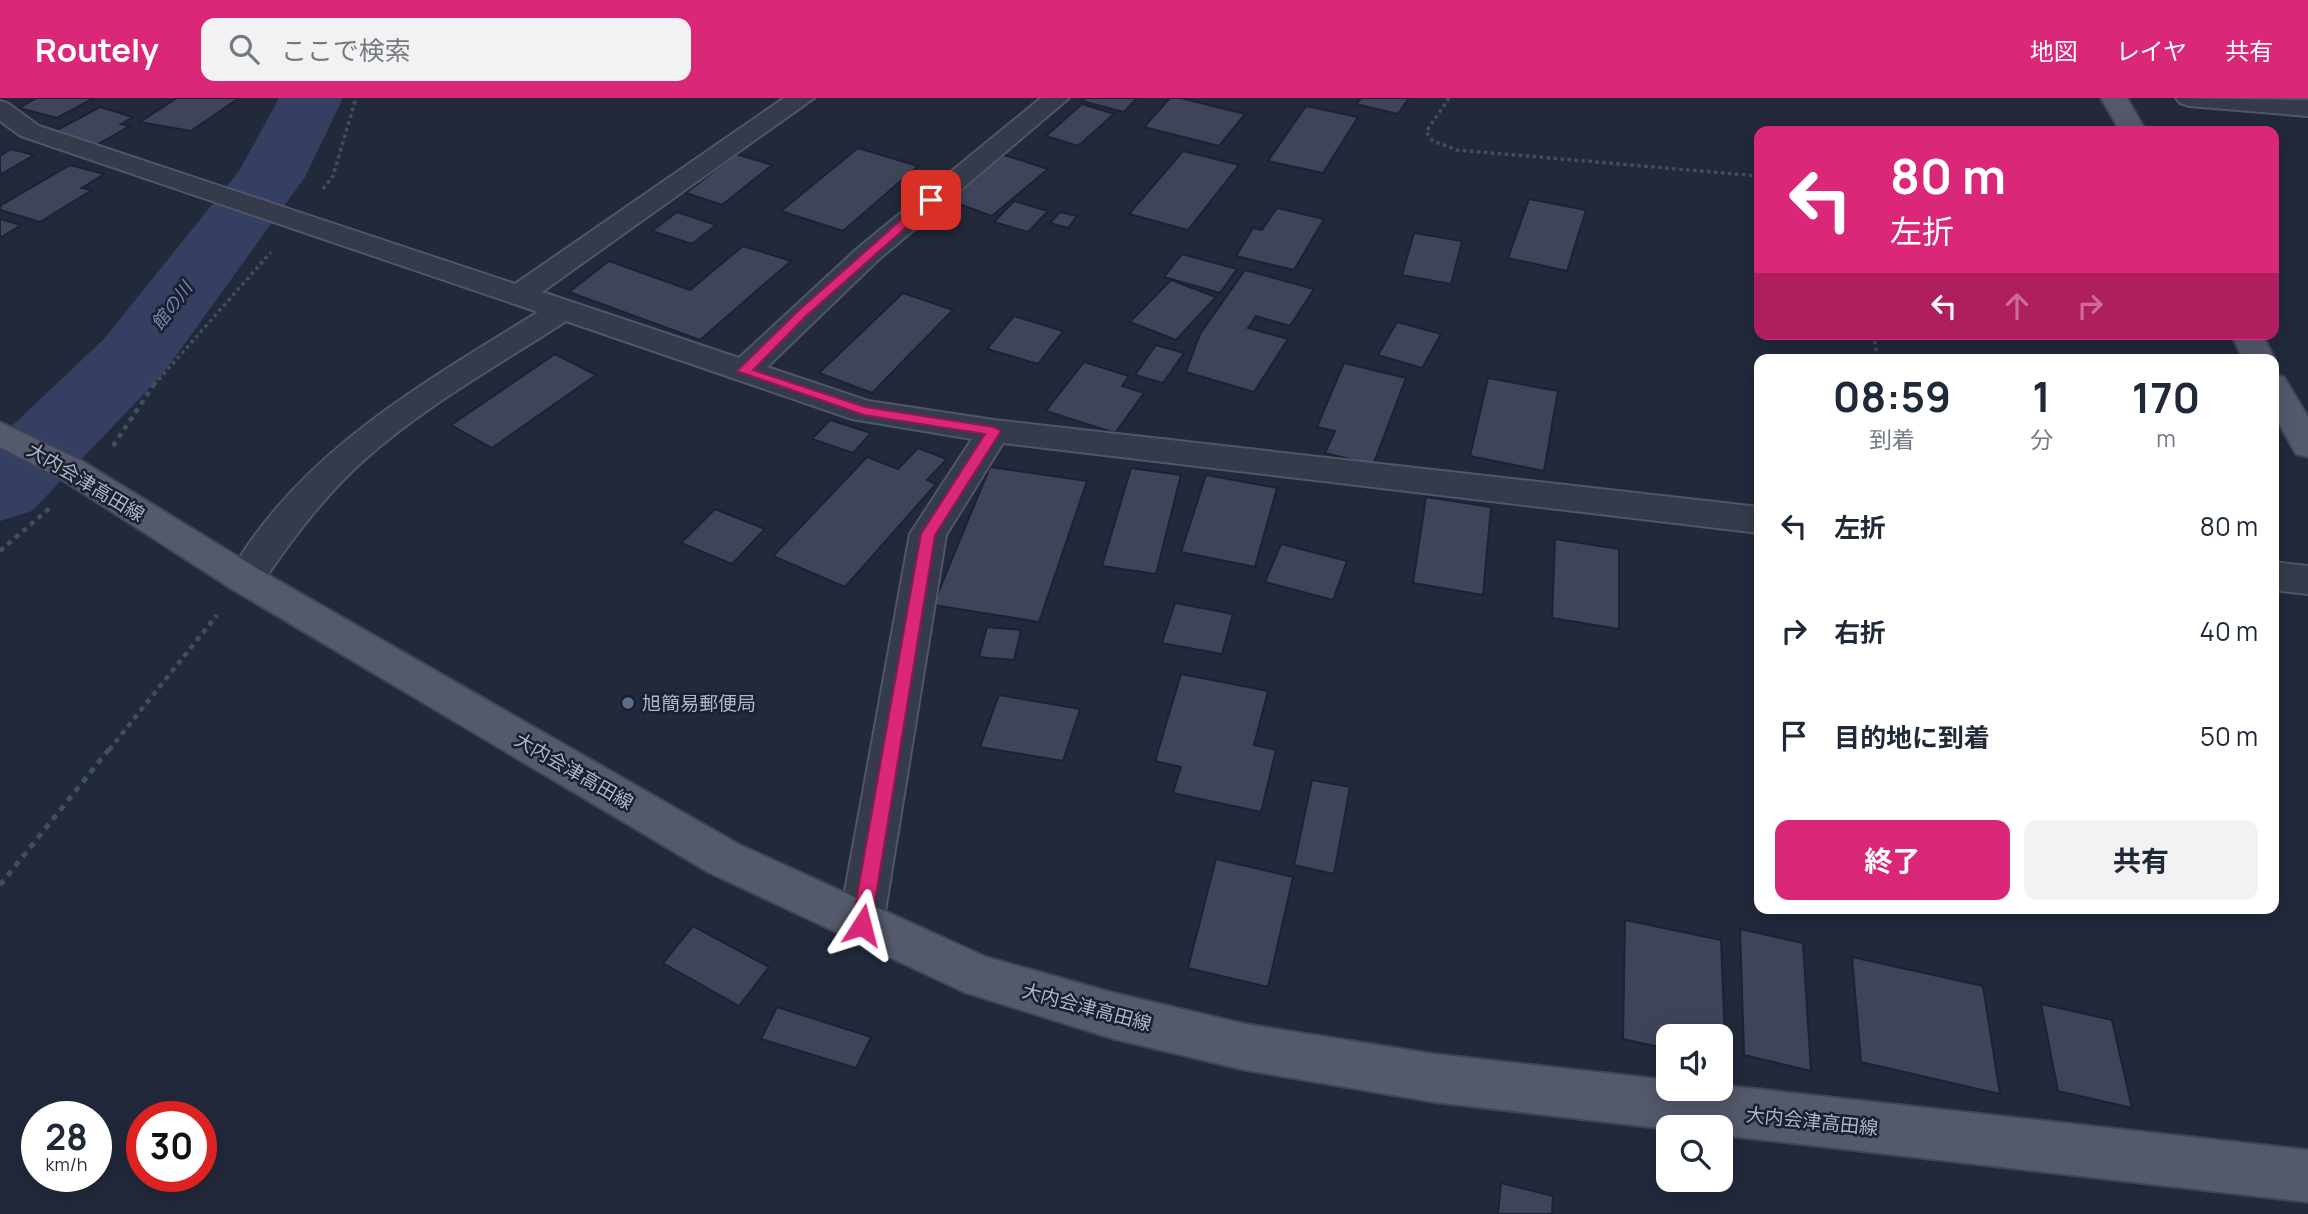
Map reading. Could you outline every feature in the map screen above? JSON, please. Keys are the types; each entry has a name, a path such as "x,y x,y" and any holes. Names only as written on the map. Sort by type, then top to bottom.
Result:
{"main road":[{"path":"2114,98 2130,126"},
{"path":"2279,395 2308,446"},
{"name":"大内会津高田線","path":"0,433 77,474 245,579 723,858 862,925 980,977 1114,1016 1245,1047 1434,1078 2308,1177"}],"street":[{"path":"517,296 802,98"},
{"path":"744,371 868,254 1056,98"},
{"path":"2189,98 2308,108"},
{"path":"0,109 30,131 864,411 994,431 1754,519"},
{"path":"245,579 275,536 351,454 398,416 561,311"},
{"path":"862,925 928,534 994,431"},
{"path":"2279,577 2308,580"}],"path":[{"path":"0,551 77,474 122,435 164,370 297,221 333,176 356,98"},
{"path":"1448,98 1426,132 1433,141 1457,150 1754,176"},
{"path":"0,884 245,579"}],"building":[{"path":"37,98 94,98 57,118 19,108"},
{"path":"177,98 239,98 191,131 140,122"},
{"path":"1085,98 1137,98 1124,112 1082,101"},
{"path":"1170,98 1181,98 1245,114 1219,146 1144,127"},
{"path":"1361,98 1409,98 1398,114 1356,104"},
{"path":"1082,104 1114,114 1078,146 1046,136"},
{"path":"1306,106 1358,117 1323,173 1268,161"},
{"path":"100,107 133,117 121,124 130,126 96,145 55,131"},
{"path":"858,148 918,166 843,231 781,211"},
{"path":"11,149 34,155 0,175 0,156"},
{"path":"1183,151 1239,165 1188,230 1129,214"},
{"path":"736,154 772,165 722,205 686,193"},
{"path":"1004,155 1048,169 992,216 948,200"},
{"path":"70,165 104,174 82,188 92,190 40,222 0,210 0,206"},
{"path":"1529,199 1586,210 1567,271 1508,258"},
{"path":"1014,201 1048,211 1028,232 994,222"},
{"path":"1277,208 1324,219 1294,270 1236,256 1253,228 1262,230"},
{"path":"677,212 716,225 692,244 652,231"},
{"path":"1060,212 1077,216 1068,228 1050,223"},
{"path":"0,219 21,225 0,238"},
{"path":"1414,233 1462,241 1451,284 1402,275"},
{"path":"743,246 791,261 700,340 569,292 609,261 690,290"},
{"path":"1182,254 1237,269 1220,293 1164,277"},
{"path":"1245,270 1314,289 1290,326 1256,316 1248,328 1288,339 1254,392 1186,372 1200,334"},
{"path":"1171,280 1216,297 1176,340 1130,322"},
{"path":"903,293 953,310 872,393 819,373"},
{"path":"1014,316 1063,331 1038,364 987,349"},
{"path":"1397,322 1441,334 1422,368 1378,355"},
{"path":"1156,345 1184,353 1163,383 1135,375"},
{"path":"555,354 596,375 492,448 451,425"},
{"path":"1084,362 1129,376 1122,386 1144,393 1115,433 1046,411"},
{"path":"1344,363 1406,378 1373,465 1325,453 1335,431 1317,427"},
{"path":"1488,378 1558,391 1544,471 1470,456"},
{"path":"830,420 871,433 853,453 812,439"},
{"path":"918,448 947,459 927,480 936,484 845,587 773,556 867,457 898,469"},
{"path":"990,467 1087,481 1039,622 933,605"},
{"path":"1131,468 1181,475 1156,574 1102,566"},
{"path":"1206,475 1277,488 1255,567 1181,552"},
{"path":"1426,497 1491,507 1483,595 1413,583"},
{"path":"715,509 765,529 732,564 681,543"},
{"path":"1555,539 1619,549 1619,629 1552,618"},
{"path":"1281,544 1347,561 1333,600 1265,582"},
{"path":"1175,603 1233,614 1222,654 1162,643"},
{"path":"987,627 1021,630 1014,660 979,657"},
{"path":"1181,674 1268,691 1254,745 1276,750 1261,812 1173,793 1181,767 1155,761"},
{"path":"999,695 1080,709 1063,761 980,747"},
{"path":"1312,780 1350,787 1334,874 1294,865"},
{"path":"1216,859 1293,877 1268,987 1188,968"},
{"path":"1625,920 1721,940 1724,1024 1656,1024 1656,1046 1623,1039"},
{"path":"693,926 769,967 739,1006 663,963"},
{"path":"1740,929 1803,943 1811,1071 1744,1055"},
{"path":"1852,957 1983,986 2000,1094 1861,1062"},
{"path":"2041,1004 2112,1020 2132,1108 2058,1091"},
{"path":"777,1007 871,1037 856,1068 761,1039"},
{"path":"1501,1183 1553,1196 1552,1214 1498,1214"}],"waterway":[{"name":"館の川","path":"0,489 133,357 270,177 311,98"}],"place":[{"name":"旭簡易郵便局","path":"628,703"}],"route":[{"path":"862,925 882,792 928,534 994,431 864,411 744,371 802,314 931,200"}]}
